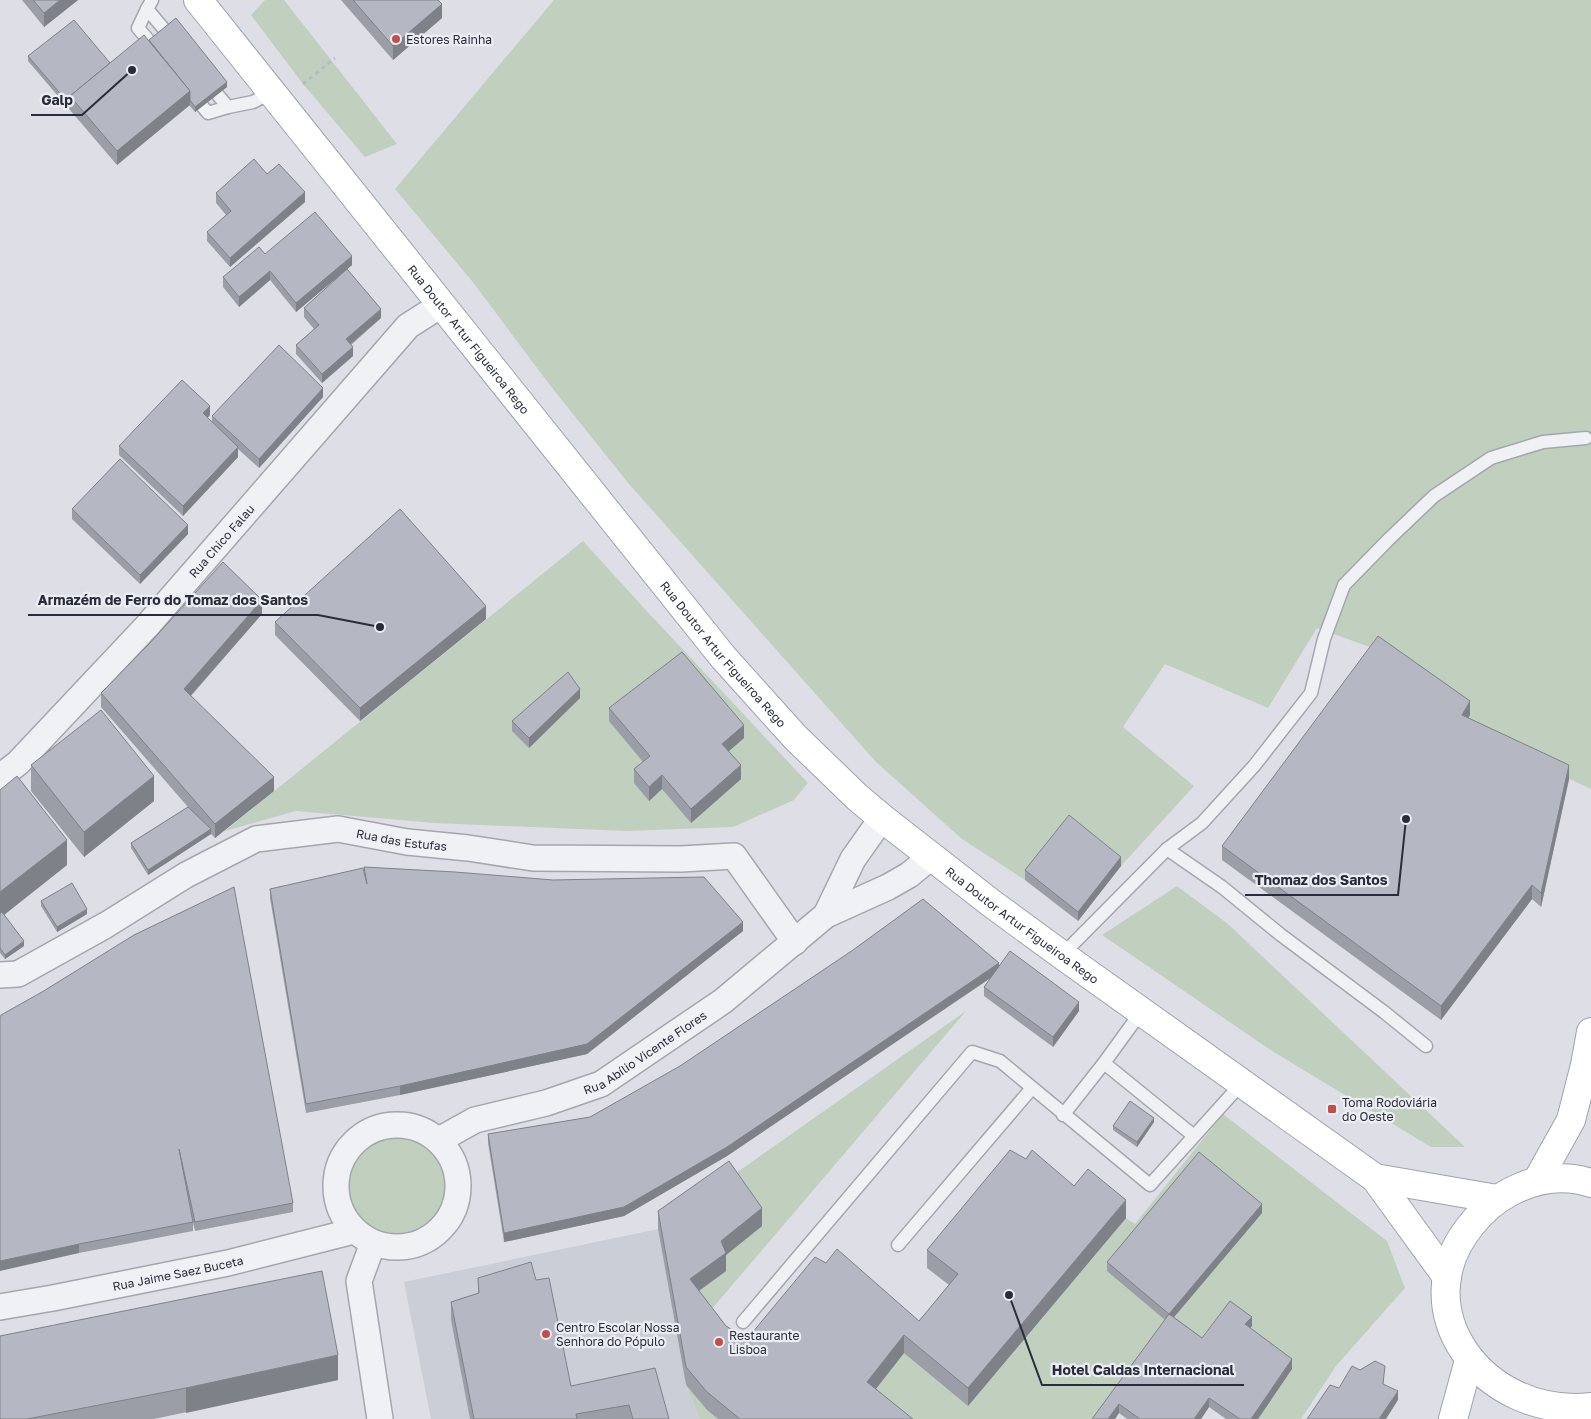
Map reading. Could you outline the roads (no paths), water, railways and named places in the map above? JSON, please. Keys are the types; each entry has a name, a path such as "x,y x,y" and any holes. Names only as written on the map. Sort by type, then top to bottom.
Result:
{"main road":[{"name":"Rua Doutor Artur Figueiroa Rego","path":"198,0 723,657 795,737 857,797 931,857 1140,1012 1375,1178 1447,1278"},
{"path":"1537,1181 1572,1120 1591,1032"},
{"name":"Rua Doutor Artur Figueiroa Rego","path":"1375,1178 1497,1199"},
{"path":"1591,1183 1571,1179 1537,1181 1521,1186 1497,1199 1478,1216 1463,1235 1453,1255 1447,1278 1446,1300 1449,1323 1456,1344 1468,1364 1483,1380 1501,1394 1539,1414 1591,1407"},
{"path":"1453,1419 1468,1364"}],"street":[{"name":"Rua Chico Falau","path":"0,777 18,763 147,626 408,326 441,305"},
{"name":"Rua Abílio Vicente Flores","path":"826,916 853,859 882,818"},
{"name":"Rua das Estufas","path":"0,975 18,974 106,925 186,875 256,839 338,829 407,842 468,848 533,858 681,859 734,856 795,942"},
{"name":"Rua Abílio Vicente Flores","path":"439,1140 475,1120 546,1103 601,1084 723,1001 826,916 888,888 931,857"},
{"path":"400,1124 414,1126 426,1131 439,1140 452,1158 458,1174 457,1201 449,1220 423,1242 406,1247 389,1247 363,1237 342,1214 336,1193 337,1172 346,1152 360,1136 379,1127 400,1124"},
{"path":"363,1237 359,1281 380,1419"},
{"name":"Rua Jaime Saez Buceta","path":"0,1307 363,1237"}],"lane":[{"path":"161,56 138,28 150,5 179,48"},
{"path":"198,70 228,107"},
{"path":"185,85 208,113 253,102 272,92"},
{"path":"1062,955 1167,849 1202,823 1254,766 1311,693 1324,639 1344,585 1402,527 1434,496 1491,458 1543,442 1586,438"},
{"path":"1167,849 1222,887 1281,935 1426,1046"},
{"path":"1063,1114 1104,1063 1140,1012"},
{"path":"743,1322 972,1052 1000,1061 1150,1185 1242,1083"},
{"path":"1104,1063 1194,1136"},
{"path":"898,1245 1032,1088"}],"place":[{"name":"Estores Rainha","path":"396,39"},
{"name":"Galp","path":"132,70"},
{"name":"Armazém de Ferro do Tomaz dos Santos","path":"380,627"},
{"name":"Thomaz dos Santos","path":"1406,819"},
{"name":"Toma Rodoviária do Oeste","path":"1332,1109"},
{"name":"Hotel Caldas Internacional","path":"1009,1295"},
{"name":"Centro Escolar Nossa Senhora do Pópulo","path":"546,1334"},
{"name":"Restaurante Lisboa","path":"719,1342"}]}
